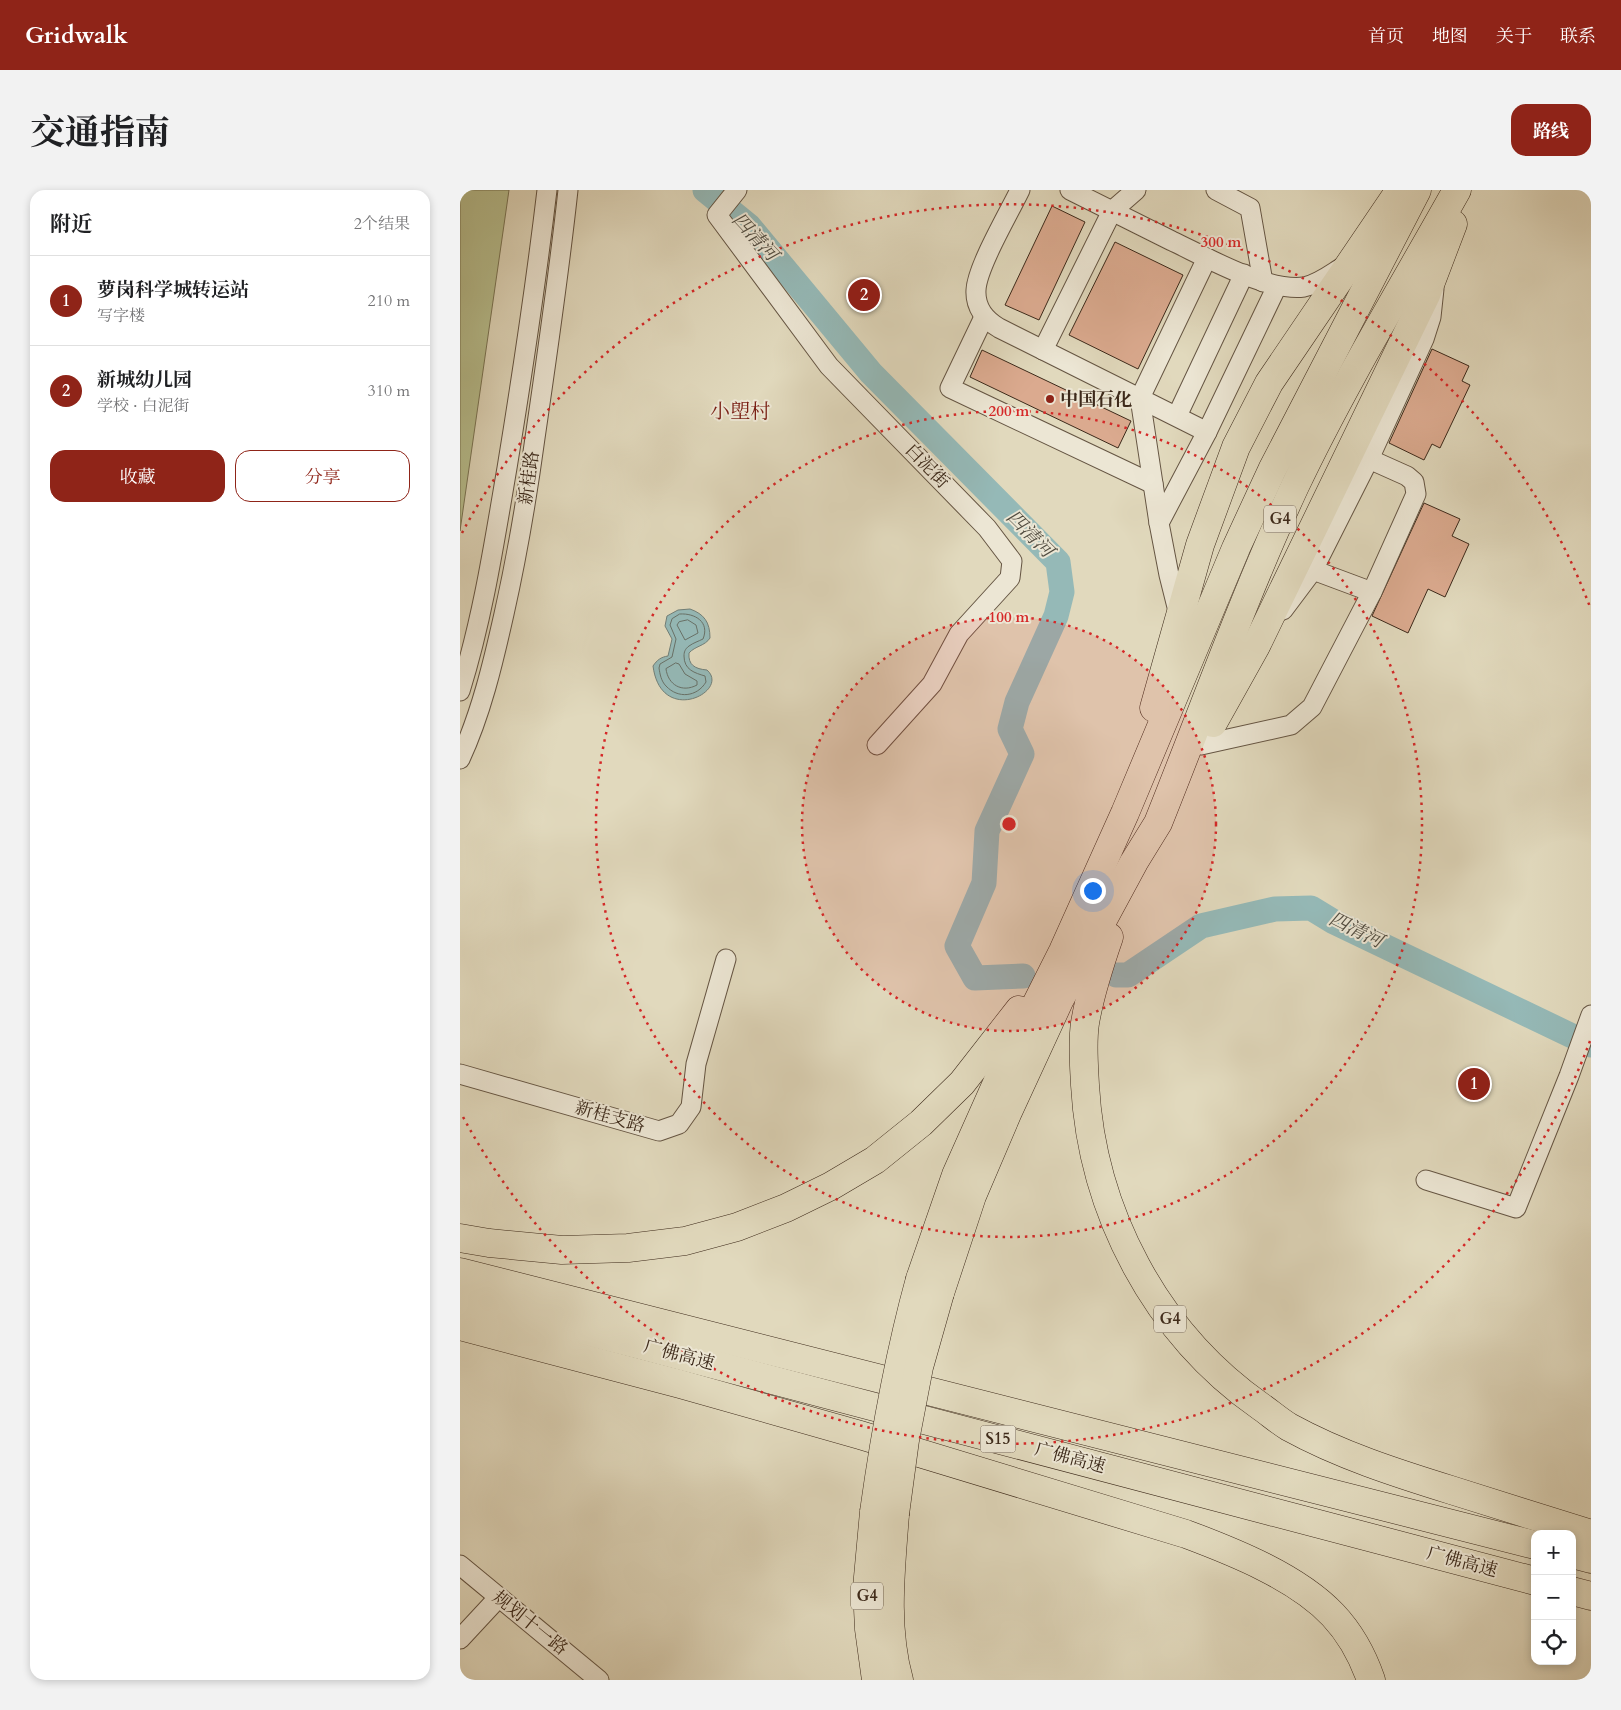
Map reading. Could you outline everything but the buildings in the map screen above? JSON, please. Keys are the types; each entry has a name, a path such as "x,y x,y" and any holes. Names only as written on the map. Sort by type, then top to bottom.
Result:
{"highway":[{"path":"1125,813 1200,545 1236,447 1269,383 1400,190"},
{"name":"G4","path":"930,1286 956,1176 1001,1074 1063,951 1125,813 1236,548 1264,488 1417,190"},
{"name":"G4","path":"1456,190 1352,376 1296,484 1261,561 1158,823 1134,862 1092,985 1085,1025 1086,1103 1091,1141 1102,1183 1129,1254 1151,1293 1177,1328 1210,1366 1245,1395 1288,1426 1337,1451 1405,1476 1591,1534"},
{"path":"1158,823 1256,646 1426,295 1466,190"},
{"path":"899,1680 892,1641 890,1575 884,1513 905,1440 919,1367 930,1286 1060,999 1134,862"},
{"path":"460,1238 489,1243 562,1250 628,1248 685,1240 737,1227 786,1208 831,1186 875,1160 921,1123 962,1083 1063,951"},
{"name":"广佛高速","path":"460,1272 1531,1544"},
{"name":"广佛高速","path":"460,1298 1531,1580"},
{"path":"460,1326 680,1384 860,1435 1186,1534 1232,1551 1274,1573 1308,1594 1333,1615 1364,1659 1372,1680"},
{"name":"G4","path":"876,1680 869,1629 867,1588 884,1513"},
{"path":"1576,1555 1591,1559"},
{"path":"1576,1592 1591,1596"}],"street":[{"name":"新桂路","path":"460,691 472,651 490,570 533,301 547,190"},
{"name":"新桂路","path":"460,759 469,740 496,652 526,505 568,190"},
{"name":"白泥街","path":"737,190 717,215 829,366 987,528 1012,561 1010,578 959,634 932,684 877,745"},
{"path":"1020,190 980,275 976,290 978,305 984,317 998,328 1207,432"},
{"path":"1070,190 1207,258 1270,284 1303,287 1316,284 1353,260"},
{"path":"1043,350 1112,211 1136,190"},
{"path":"1159,523 1207,432 1270,284 1250,208 1216,190"},
{"path":"1180,618 1159,523 1140,398 1207,258"},
{"path":"1256,646 1313,570 1369,459 1426,332 1431,317 1436,268"},
{"path":"1177,416 1244,274"},
{"path":"984,317 950,388 1153,484"},
{"path":"1201,745 1291,725 1312,707 1372,592 1416,494 1414,482 1407,476 1369,459"},
{"path":"1313,570 1372,592"},
{"name":"新桂支路","path":"460,1074 659,1131 679,1124 691,1107 696,1064 726,960"},
{"path":"1426,1180 1516,1208 1591,1015"},
{"name":"规划十一路","path":"460,1565 599,1680"},
{"path":"460,1640 499,1597"}],"green space":[{"path":"460,190 509,190 460,531"}],"water":[{"path":"690,609 699,613 705,619 709,627 710,638 689,653 690,661 693,666 707,670 712,678 710,687 703,694 692,699 680,700 668,695 659,685 653,666 659,659 668,656 672,639 665,626 667,616 678,610"}],"waterway":[{"name":"四清河","path":"705,190 749,226 871,373 1058,562 1062,592 1056,616 1017,702 1010,729 1022,754 987,831 984,883 957,946 975,978 1023,976"},
{"name":"四清河","path":"1116,975 1128,975 1201,926 1275,909 1311,908 1334,922 1591,1045"}],"place":[{"name":"新城幼儿园","path":"864,295"},
{"name":"中国石化","path":"1050,399"},
{"name":"萝岗科学城转运站","path":"1474,1084"}],"district":[{"name":"小塱村","path":"740,411"}]}
